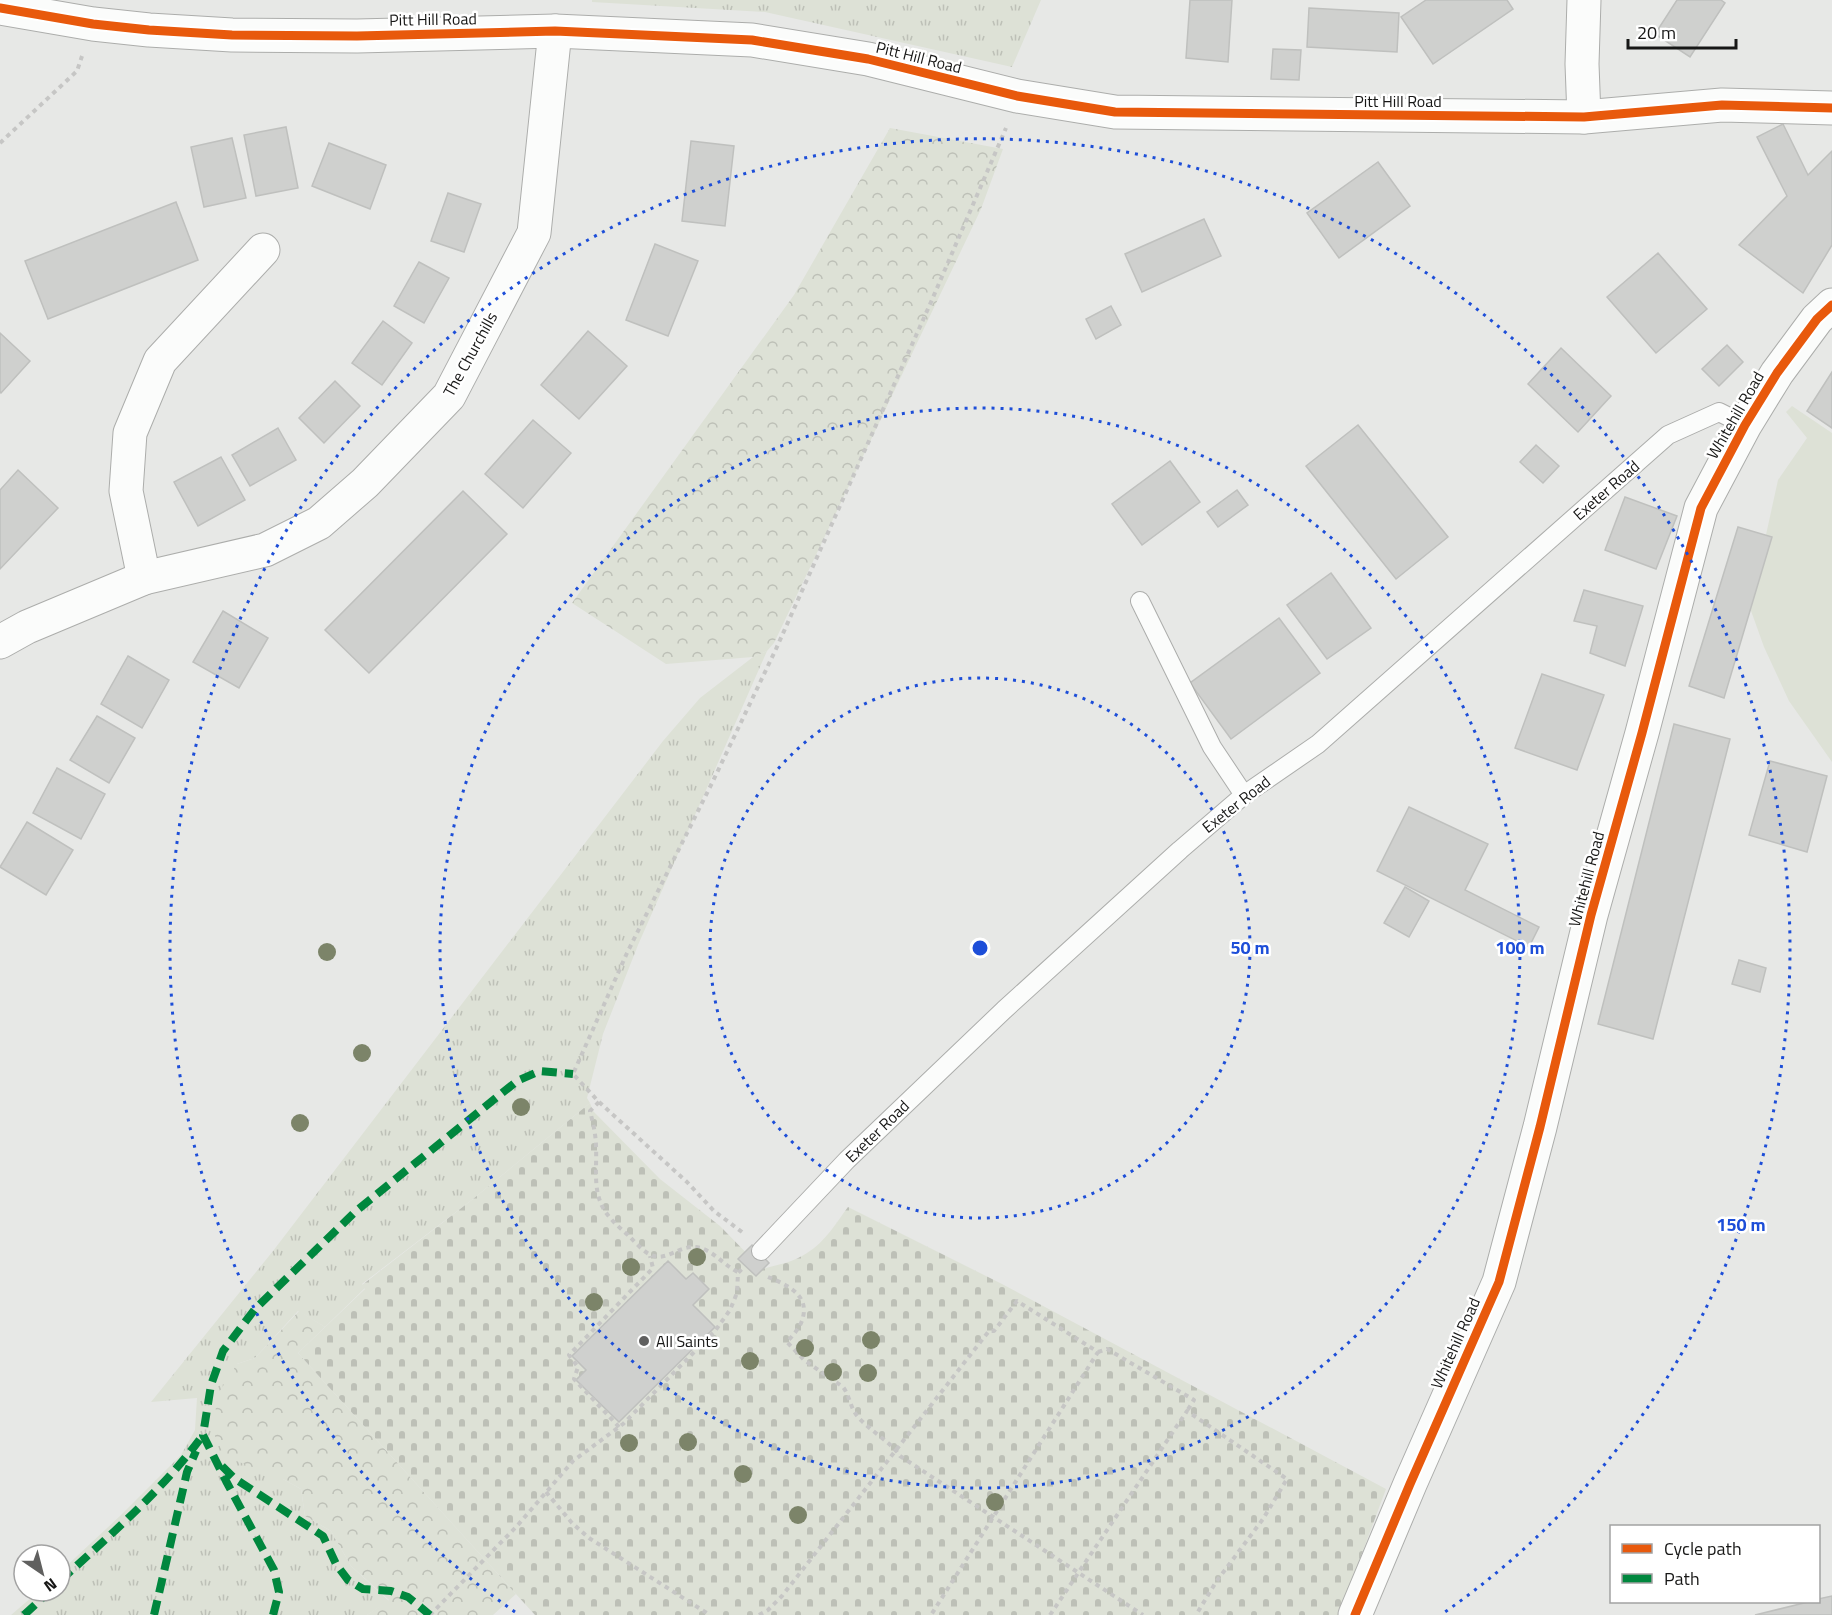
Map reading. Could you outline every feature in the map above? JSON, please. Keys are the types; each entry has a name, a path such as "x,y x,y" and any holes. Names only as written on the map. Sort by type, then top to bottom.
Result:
{"street":[{"path":"1584,0 1582,64 1584,117"},
{"name":"Pitt Hill Road","path":"0,8 93,24 232,35 357,36 555,31 752,40 868,59 1017,96 1115,112 1584,117 1722,105 1832,108"},
{"name":"The Churchills","path":"0,642 27,627 144,578 265,550 319,523 365,483 449,396 534,233 555,31"},
{"path":"144,578 126,491 130,433 160,361 263,250"},
{"name":"Whitehill Road","path":"1355,1615 1498,1282 1540,1127 1591,915 1701,508 1745,425 1776,373 1817,319 1832,305"}],"lane":[{"name":"Exeter Road","path":"761,1251 847,1160 1004,1010 1180,850 1244,795 1318,744 1668,435 1719,412 1745,425"},
{"path":"1140,601 1212,747 1244,795"}],"path":[{"path":"0,143 77,71 93,24"},
{"path":"430,1615 517,1526 573,1461 619,1427 716,1331 734,1301 737,1293 738,1273 761,1251 735,1226 714,1211 687,1182 599,1102 573,1074 627,953 713,782 780,638 940,280 1011,116 1017,96"},
{"path":"599,1102 590,1111 595,1130 596,1175 601,1204 612,1220 650,1256 653,1268"},
{"path":"619,1427 574,1380 578,1367 569,1354 661,1258 682,1249 704,1248 738,1273 748,1272"},
{"path":"650,1256 661,1258"},
{"path":"758,1275 789,1286 797,1293 802,1303 804,1316 800,1326 787,1342 804,1360 843,1387 859,1418 897,1450 900,1456 1143,1615"},
{"path":"759,1615 768,1610 782,1596 989,1331 994,1331 1017,1301 1098,1352"},
{"path":"931,1615 1098,1352 1107,1349 1194,1400 1050,1615"},
{"path":"1187,1411 1287,1479 1263,1519 1216,1582 1196,1615"},
{"path":"546,1492 572,1523 589,1538 710,1615"}],"green space":[{"path":"592,0 1041,0 1012,67 765,12 592,2"},
{"path":"890,128 1003,149 981,209 774,643 767,651 753,657 666,664 572,603 794,295"},
{"path":"1792,406 1832,433 1832,762 1789,701 1764,647 1750,608 1778,480 1807,438 1786,412"},
{"path":"767,651 638,945 603,1034 587,1098 590,1103 473,1199 362,1284 365,1288 325,1327 298,1311 255,1358 237,1364 283,1479 301,1489 305,1516 331,1531 351,1566 389,1601 367,1615 11,1615 25,1603 72,1603 72,1561 181,1455 195,1430 197,1398 151,1402 273,1251 663,741 700,698 753,657"},
{"path":"590,1103 593,1111 660,1179 720,1226 762,1269 791,1261 813,1249 830,1232 848,1207 1002,1284 1386,1489 1339,1615 535,1615 298,1353 365,1289 362,1285 473,1199"},
{"path":"299,1311 325,1327 298,1353 516,1594 493,1615 367,1615 389,1600 351,1566 331,1531 305,1516 301,1489 283,1479 226,1457 215,1438 216,1397 237,1364 255,1358"}],"building":[{"path":"1190,0 1232,0 1228,62 1186,58"},
{"path":"1426,0 1507,0 1513,9 1433,64 1401,17"},
{"path":"1677,0 1721,0 1725,3 1690,57 1655,34"},
{"path":"1309,8 1399,13 1397,52 1307,47"},
{"path":"1273,49 1301,50 1299,80 1271,79"},
{"path":"1783,124 1808,175 1832,151 1832,245 1803,293 1739,245 1787,196 1757,137"},
{"path":"286,127 298,188 256,196 244,135"},
{"path":"232,138 246,198 204,207 191,147"},
{"path":"691,141 734,146 725,226 682,221"},
{"path":"329,143 386,165 370,209 312,186"},
{"path":"1378,162 1410,206 1339,258 1307,213"},
{"path":"448,193 481,204 464,252 431,241"},
{"path":"176,202 198,260 48,319 25,261"},
{"path":"1204,219 1221,256 1142,292 1125,254"},
{"path":"655,244 698,261 668,336 626,320"},
{"path":"1658,253 1707,309 1656,353 1607,297"},
{"path":"419,262 449,278 424,323 394,306"},
{"path":"1111,306 1121,325 1096,339 1086,319"},
{"path":"383,321 412,343 382,385 352,363"},
{"path":"588,331 627,366 579,419 541,385"},
{"path":"0,333 30,361 1,393 0,391"},
{"path":"1727,345 1743,362 1719,386 1702,369"},
{"path":"1561,348 1611,396 1578,432 1528,384"},
{"path":"1832,372 1832,428 1807,411"},
{"path":"335,381 360,406 324,443 299,418"},
{"path":"533,420 571,453 523,508 485,474"},
{"path":"1358,425 1448,537 1396,579 1306,466"},
{"path":"278,428 296,460 250,486 232,455"},
{"path":"1536,445 1559,466 1543,483 1520,462"},
{"path":"221,457 245,500 198,526 174,482"},
{"path":"1170,461 1200,502 1142,545 1112,504"},
{"path":"18,470 58,508 0,569 0,490"},
{"path":"1237,490 1248,505 1218,527 1207,512"},
{"path":"463,491 507,534 369,673 325,630"},
{"path":"1625,497 1677,516 1656,569 1605,550"},
{"path":"1738,527 1772,537 1724,698 1689,686"},
{"path":"1331,573 1371,628 1327,659 1287,605"},
{"path":"1584,590 1643,606 1625,666 1590,653 1597,626 1574,621"},
{"path":"223,611 268,638 239,688 193,662"},
{"path":"1279,618 1320,673 1231,739 1190,683"},
{"path":"128,656 169,680 142,728 101,704"},
{"path":"1542,674 1604,695 1577,770 1515,748"},
{"path":"97,716 135,738 109,783 70,760"},
{"path":"1674,724 1730,739 1653,1039 1598,1024"},
{"path":"1770,761 1827,776 1807,852 1749,835"},
{"path":"57,768 105,794 81,839 33,813"},
{"path":"1409,807 1488,844 1465,890 1539,927 1529,947 1377,871"},
{"path":"27,822 73,850 46,895 0,867"},
{"path":"1405,887 1429,901 1409,937 1384,923"},
{"path":"1739,960 1766,968 1760,992 1732,984"},
{"path":"752,1245 769,1263 756,1276 738,1259"},
{"name":"All Saints","path":"668,1261 686,1279 693,1273 709,1289 693,1305 715,1327 619,1422 576,1380 586,1370 572,1356"},
{"path":"1832,1596 1832,1615 1755,1615 1804,1603 1820,1603 1820,1599"}],"marked path":[{"path":"273,1615 279,1592 274,1570 203,1435 211,1385 223,1351 255,1309 356,1211 517,1081 540,1071 573,1074"},
{"path":"72,1570 171,1475 203,1435"},
{"path":"154,1615 187,1472 196,1451"},
{"path":"222,1466 234,1478 323,1536 336,1564 348,1580 363,1589 391,1591 408,1597 430,1615"},
{"path":"24,1615 37,1603"}],"cycle path":[{"path":"0,8 93,24 232,35 357,36 555,31 752,40 868,59 1017,96 1115,112 1584,117 1722,105 1832,108"},
{"path":"1355,1615 1499,1282 1540,1127 1591,915 1701,508 1745,425 1777,373 1817,319 1832,305"}],"place":[{"name":"All Saints","path":"644,1341"}]}
